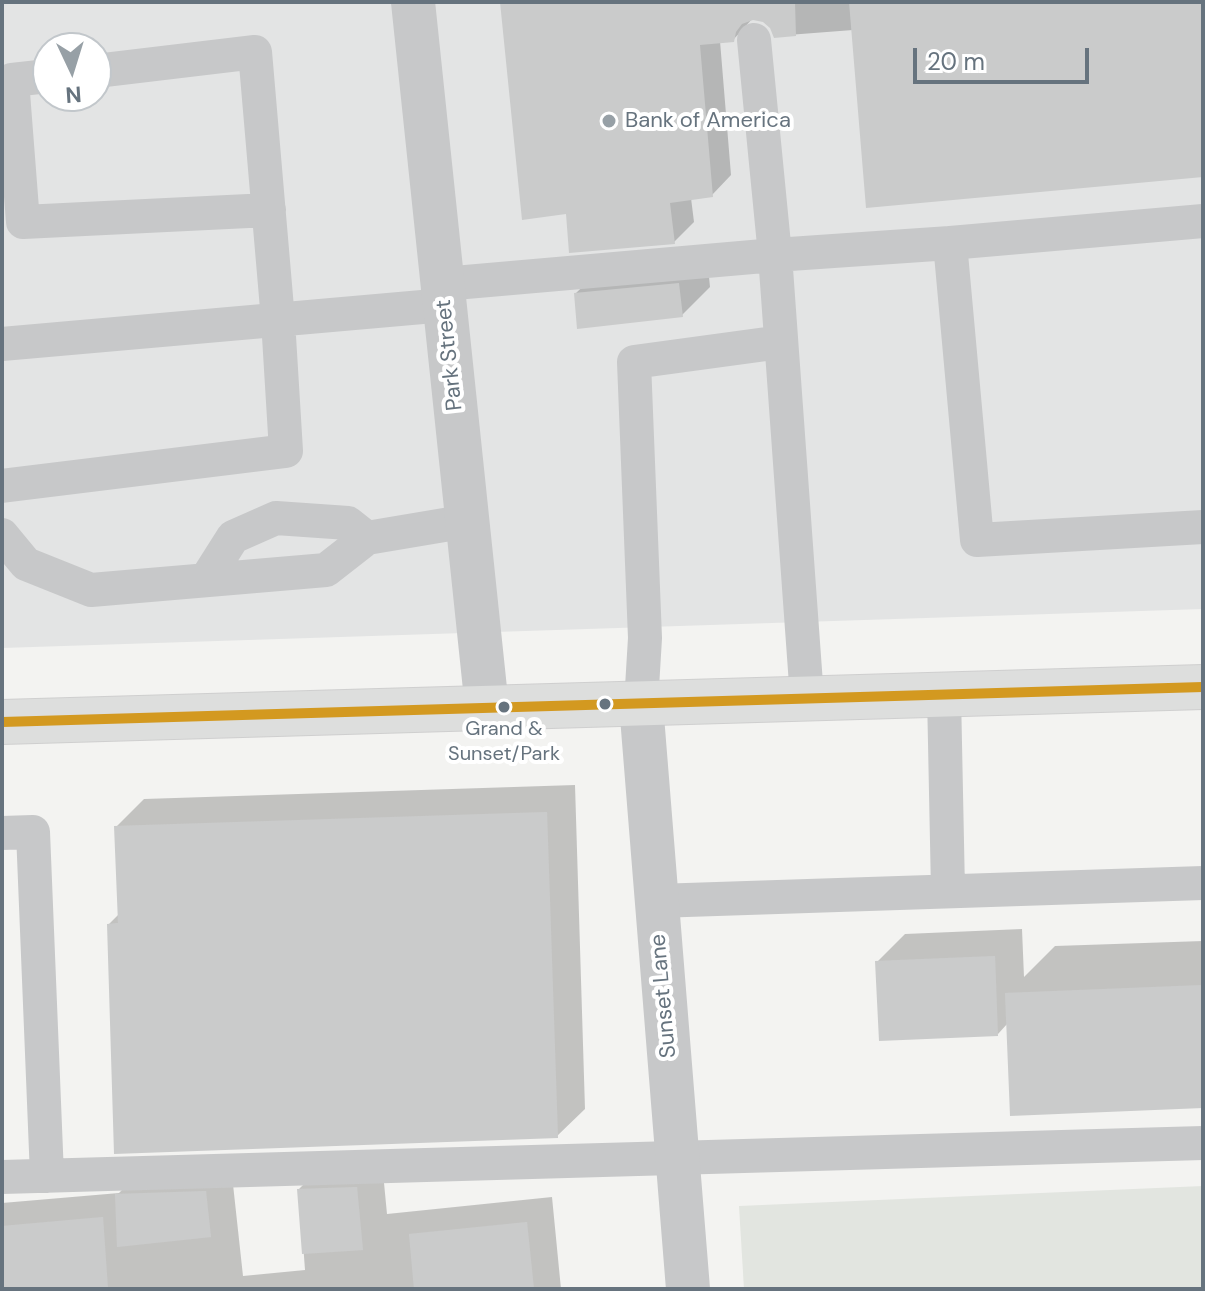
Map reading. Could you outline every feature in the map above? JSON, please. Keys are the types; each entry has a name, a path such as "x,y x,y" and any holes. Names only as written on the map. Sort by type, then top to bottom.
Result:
{"main road":[{"path":"2,722 1203,687"}],"street":[{"name":"Park Street","path":"413,2 487,708"},
{"name":"Sunset Lane","path":"641,704 688,1289"}],"lane":[{"path":"754,40 775,255 807,698"},
{"path":"2,486 286,451 255,52 112,69"},
{"path":"32,78 12,80 23,222 269,210"},
{"path":"2,344 278,320 444,294 775,255 1203,221"},
{"path":"950,243 977,540 1203,527"},
{"path":"641,704 645,638 634,362 781,342"},
{"path":"207,578 233,537 276,518 348,523 367,538"},
{"path":"2,535 26,564 91,590 326,570 367,538 468,521"},
{"path":"944,694 948,891"},
{"path":"2,833 33,832 47,1176"},
{"path":"656,901 1203,883"},
{"path":"2,1177 1203,1143"}],"shaded area":[{"path":"2,2 1203,2 1203,609 2,648"},
{"path":"1203,1186 1203,1289 744,1289 739,1206"}],"building":[{"name":"Bank of America","path":"500,2 795,2 796,36 774,38 763,22 753,20 742,24 734,42 700,45 713,197 670,203 675,244 569,253 566,214 522,220"},
{"path":"849,2 1203,2 1203,177 866,208"},
{"path":"679,283 683,317 577,329 574,293"},
{"path":"547,812 558,1138 114,1154 107,924 118,923 114,826"},
{"path":"995,956 998,1036 879,1041 875,961"},
{"path":"1203,985 1203,1108 1010,1116 1005,993"},
{"path":"357,1187 363,1250 302,1254 297,1189"},
{"path":"206,1191 211,1237 117,1247 115,1194"},
{"path":"103,1217 108,1289 2,1289 2,1226"},
{"path":"527,1222 534,1289 414,1289 409,1234"}],"transit line":[{"path":"2,722 1203,687"}],"place":[{"name":"Bank of America","path":"609,121"},
{"name":"Grand & Sunset/Park","path":"504,707"}]}
